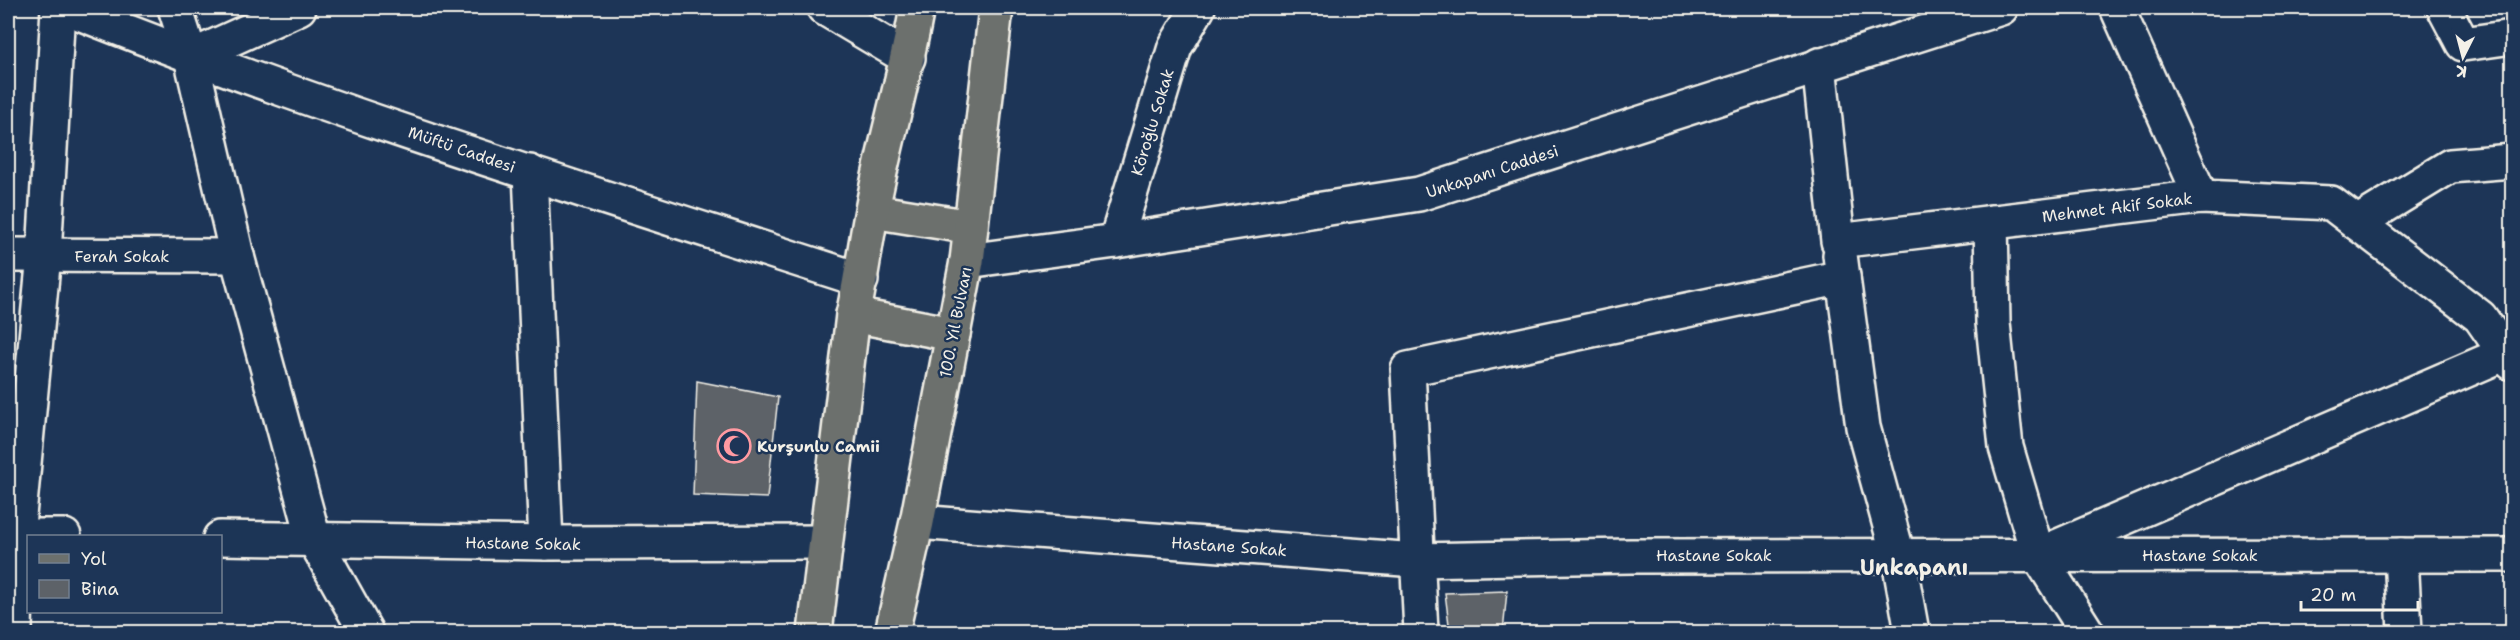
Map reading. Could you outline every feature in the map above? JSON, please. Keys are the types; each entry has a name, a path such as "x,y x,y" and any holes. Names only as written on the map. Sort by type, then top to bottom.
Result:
{"main road":[{"path":"815,633 853,315 872,211 908,58 917,8"},
{"name":"100. Yıl Bulvarı","path":"892,633 917,522 967,261 996,8"},
{"path":"872,211 971,227"},
{"path":"853,315 953,334"}],"street":[{"path":"15,633 12,536 44,255 58,8"},
{"name":"Müftü Caddesi","path":"67,8 191,57 530,172 861,280"},
{"path":"175,8 191,57 237,256 314,539 366,633"},
{"path":"191,57 299,8"},
{"path":"824,8 908,58"},
{"name":"Köroğlu Sokak","path":"1116,241 1175,46 1198,8"},
{"name":"Unkapanı Caddesi","path":"967,261 1116,241 1419,194 2001,8"},
{"path":"2117,8 2201,196"},
{"path":"2444,8 2463,44 2512,37"},
{"path":"1819,66 1838,241 1863,427 1898,555 1912,633"},
{"path":"2357,223 2450,166 2512,161"},
{"path":"530,172 546,543"},
{"name":"Mehmet Akif Sokak","path":"1838,241 2201,196 2331,203 2480,317 2509,358"},
{"path":"1991,222 1993,323 2006,447 2038,555 2087,633"},
{"name":"Ferah Sokak","path":"8,255 237,256"},
{"path":"1421,633 1408,369 1843,277"},
{"path":"2480,317 2512,315"},
{"path":"2038,555 2509,358"},
{"name":"Hastane Sokak","path":"917,522 1416,560 1631,556 2512,555"},
{"path":"12,536 27,536"},
{"name":"Hastane Sokak","path":"222,538 546,543 825,542"},
{"path":"2401,555 2404,633"}],"building":[{"name":"Kurşunlu Camii","path":"697,381 778,397 767,498 693,495"},
{"path":"1507,591 1503,632 1450,632 1445,593"}],"place":[{"name":"Kurşunlu Camii","path":"734,446"}],"district":[{"name":"Unkapanı","path":"1914,567"}]}
